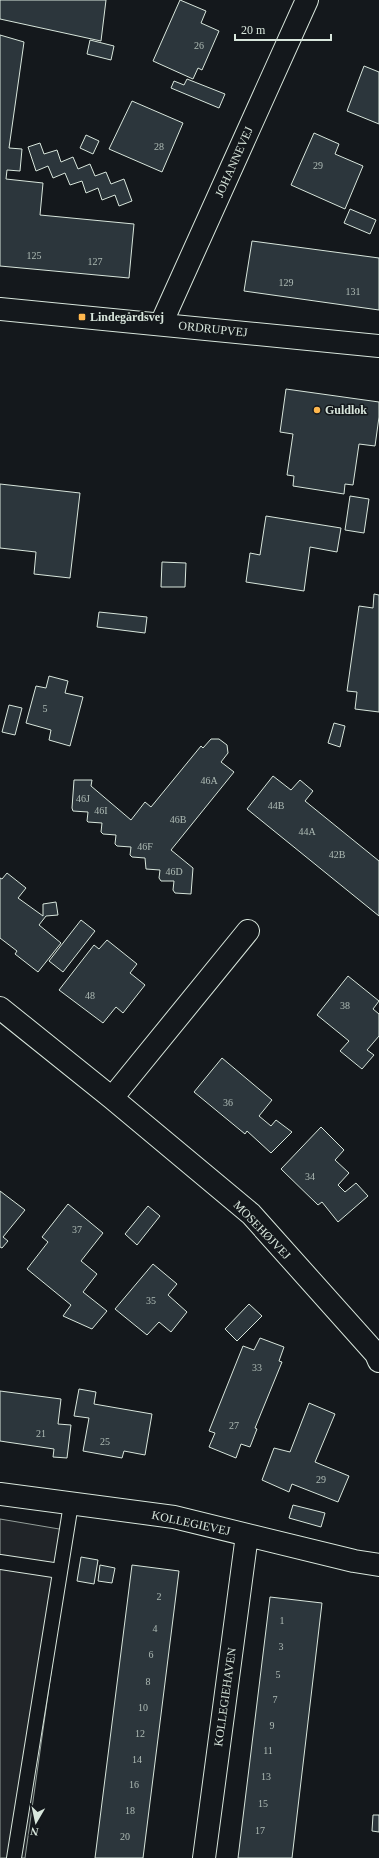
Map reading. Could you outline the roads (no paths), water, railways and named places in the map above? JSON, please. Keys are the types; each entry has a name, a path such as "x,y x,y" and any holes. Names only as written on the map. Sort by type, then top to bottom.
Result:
{"street":[{"name":"JOHANNEVEJ","path":"162,324 307,0"},
{"name":"ORDRUPVEJ","path":"0,310 162,324 379,346"},
{"path":"112,1098 248,931"},
{"name":"MOSEHØJVEJ","path":"0,1008 112,1098 251,1214 376,1354 379,1360"},
{"name":"KOLLEGIEVEJ","path":"0,1494 174,1517 354,1561 379,1565"},
{"name":"KOLLEGIEHAVEN","path":"204,1858 247,1535"}],"lane":[{"path":"14,1858 71,1504"},
{"path":"0,1562 60,1571"}],"place":[{"name":"Lindegårdsvej","path":"82,317"},
{"name":"Guldlok","path":"317,410"}]}
